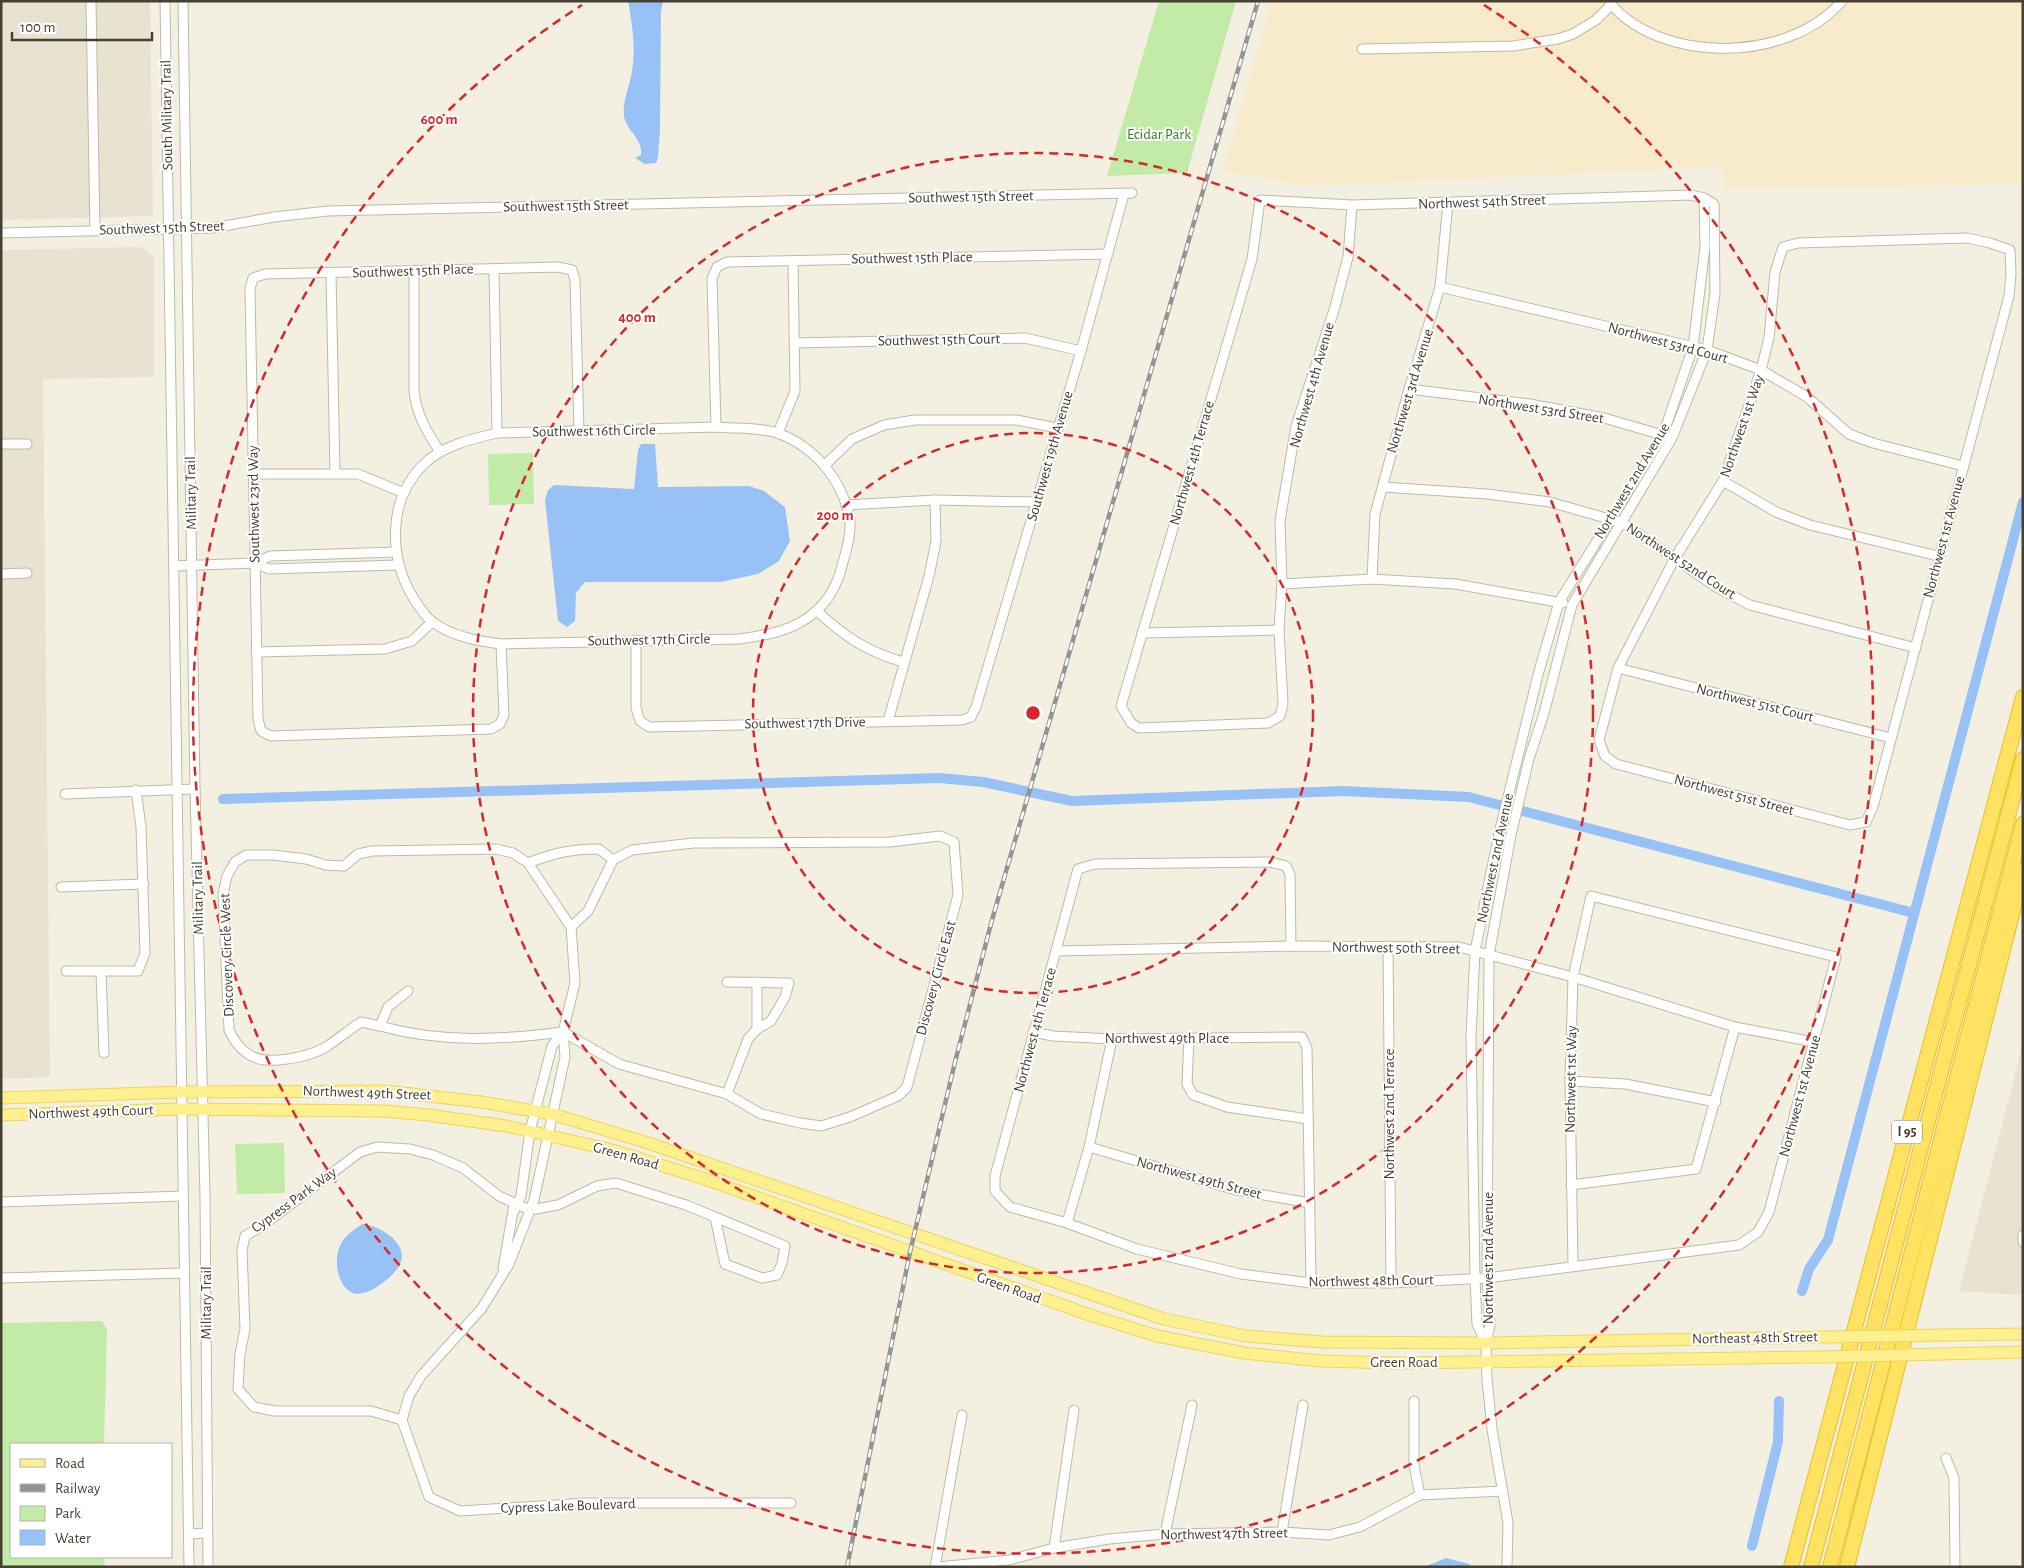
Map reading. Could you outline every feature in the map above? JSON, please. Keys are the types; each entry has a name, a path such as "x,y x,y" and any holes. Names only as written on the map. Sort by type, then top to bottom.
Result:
{"highway":[{"name":"I 95","path":"1791,1567 2023,697"},
{"path":"1811,1567 2023,759"},
{"path":"1830,1567 2023,824"},
{"path":"1847,1567 2023,872"}],"main road":[{"name":"Northwest 49th Street","path":"181,1092 386,1091 481,1102 552,1114"},
{"name":"Northwest 49th Court","path":"1,1098 181,1092"},
{"name":"Northwest 49th Street","path":"181,1109 384,1111 466,1119 547,1134"},
{"name":"Northwest 49th Court","path":"1,1115 181,1109"},
{"name":"Green Road","path":"552,1114 645,1142 1164,1319 1246,1336 1323,1342 1486,1343"},
{"name":"Green Road","path":"547,1134 612,1150 705,1179 1056,1304 1157,1336 1244,1353 1320,1361 1486,1361"},
{"name":"Northeast 48th Street","path":"1486,1343 2023,1334"},
{"name":"Northeast 48th Street","path":"1486,1361 1821,1357 2023,1352"}],"street":[{"path":"91,1 95,231"},
{"name":"South Military Trail","path":"165,1 168,230"},
{"name":"South Military Trail","path":"183,1 187,229"},
{"path":"1362,48 1513,46 1558,39 1574,34 1596,20 1610,3 1617,12 1647,33 1687,44 1731,49 1767,43 1805,30 1835,9 1842,1"},
{"name":"Southwest 15th Street","path":"1,233 213,228 274,217 328,211 1128,194"},
{"name":"Southwest 19th Avenue","path":"970,717 976,707 1057,428 1082,351 1108,254 1128,194"},
{"name":"Northwest 54th Street","path":"1260,200 1352,205 1691,195 1704,198"},
{"name":"Northwest 2nd Avenue","path":"1486,1343 1477,1324 1475,1278 1471,1036 1475,951 1501,826 1559,602 1663,435 1694,347 1705,247 1704,198"},
{"name":"Northwest 2nd Avenue","path":"1486,1343 1490,1325 1487,1278 1489,954 1513,827 1529,759 1544,713 1572,605 1623,523 1672,438 1707,350 1715,293 1714,204 1704,198"},
{"name":"Northwest 4th Terrace","path":"1131,722 1121,706 1252,259 1260,200"},
{"name":"Northwest 3rd Avenue","path":"1372,579 1375,514 1409,389 1440,287 1448,203"},
{"name":"Northwest 4th Avenue","path":"1131,722 1139,728 1268,723 1280,716 1283,704 1279,630 1282,584 1280,521 1296,426 1334,310 1348,257 1352,205"},
{"name":"Military Trail","path":"187,229 195,789 203,1092 208,1567"},
{"name":"Military Trail","path":"168,230 189,1567"},
{"name":"Northwest 1st Avenue","path":"1783,247 1798,243 1967,238 1990,242 2010,250 2011,274 2009,296 1938,556 1874,807 1866,822"},
{"name":"Northwest 1st Way","path":"1605,756 1599,740 1618,668 1675,558 1723,481 1761,370 1769,338 1775,272 1783,247"},
{"name":"Southwest 15th Place","path":"716,427 712,278 717,267 727,262 1108,254"},
{"path":"778,433 795,391 793,261"},
{"name":"Southwest 15th Place","path":"254,278 265,274 558,267 572,270 575,280 579,432"},
{"path":"494,269 497,433"},
{"path":"414,271 414,392 416,410 425,430 440,452"},
{"path":"331,273 335,473"},
{"name":"Southwest 23rd Way","path":"254,278 250,289 256,652 258,719 261,731 271,736 491,729 500,724 504,715 502,644"},
{"name":"Northwest 53rd Court","path":"1440,287 1707,350 1761,370 1808,397 1849,434 1873,443 1963,466"},
{"name":"Southwest 15th Court","path":"795,343 1025,338 1082,351"},
{"name":"Northwest 53rd Street","path":"1409,389 1539,406 1604,418 1672,438"},
{"path":"826,464 852,439 892,424 915,420 1016,420 1057,428"},
{"name":"Southwest 16th Circle","path":"398,565 396,516 404,494 422,466 440,452 469,439 497,433 716,427 778,433 802,445 826,464 846,505"},
{"path":"1,444 27,444"},
{"path":"254,474 358,474 404,494"},
{"path":"1723,481 1776,512 1810,525 1938,556"},
{"name":"Northwest 52nd Court","path":"1383,487 1487,494 1550,502 1623,523 1716,587 1750,605 1916,648"},
{"path":"888,721 903,662 929,576 936,541 935,500"},
{"path":"846,505 935,500 1037,502"},
{"name":"Southwest 17th Circle","path":"398,565 405,585 432,622 447,631 475,641 502,644 739,638 773,634 793,626 817,611 834,588 842,568 848,543 850,523 846,505"},
{"path":"174,566 255,563 270,556 396,552"},
{"path":"255,563 269,569 398,565"},
{"path":"1,574 27,573"},
{"path":"1282,584 1372,579 1455,584 1572,605"},
{"path":"817,611 852,641 878,654 903,662"},
{"path":"256,652 385,649 412,641 432,622"},
{"path":"1142,633 1279,630"},
{"name":"Southwest 17th Drive","path":"636,640 636,708 640,721 649,726 962,720 970,717"},
{"name":"Northwest 51st Court","path":"1618,668 1891,738"},
{"name":"Northwest 51st Street","path":"1605,756 1616,764 1850,825 1866,822"},
{"path":"65,794 195,789"},
{"path":"66,971 138,970 145,953 141,827 136,790"},
{"name":"Discovery Circle East","path":"563,1032 619,1064 727,1094 761,1114 821,1126 874,1108 898,1096 907,1087 958,895 954,842 940,836 890,842 693,843 632,850 612,860"},
{"name":"Discovery Circle West","path":"563,1032 486,1040 451,1039 361,1022 325,1048 301,1058 275,1060 249,1056 236,1044 229,1030 223,894 227,876 235,862 246,855 273,855 306,859 325,866 344,866 358,854 372,851 496,849 513,853 528,863 571,927"},
{"path":"402,1420 409,1396 421,1376 482,1308 503,1274 509,1264 530,1210 565,1057 563,1032 575,983 571,927 588,911 612,860 599,849 578,849 554,852 528,863"},
{"name":"Northwest 4th Terrace","path":"995,1191 995,1176 1078,869 1095,864 1270,862 1286,866 1290,874 1291,946"},
{"path":"61,887 144,884"},
{"name":"Northwest 1st Avenue","path":"1591,896 1836,957 1769,1212 1758,1232"},
{"name":"Northwest 1st Way","path":"1573,1265 1570,1082 1573,977 1591,896"},
{"name":"Northwest 50th Street","path":"1056,951 1291,946 1459,947 1573,977 1735,1027 1814,1042"},
{"name":"Northwest 2nd Terrace","path":"1388,946 1391,1283"},
{"path":"101,972 104,1053"},
{"path":"727,982 788,983 785,997 771,1021 757,1029 748,1039 727,1094"},
{"path":"757,982 757,1029"},
{"path":"380,1026 388,1006 408,991"},
{"path":"1572,1184 1696,1169 1716,1102 1735,1027"},
{"path":"503,1274 530,1131 552,1046 563,1032"},
{"name":"Northwest 49th Place","path":"1033,1032 1053,1036 1112,1039 1302,1037 1307,1048 1308,1119"},
{"path":"1189,1038 1187,1084 1192,1094 1227,1107 1308,1119 1311,1283"},
{"path":"1067,1223 1089,1147 1112,1039"},
{"path":"1570,1082 1625,1084 1716,1102"},
{"name":"Cypress Park Way","path":"402,1420 371,1411 274,1411 254,1407 238,1389 244,1328 242,1250 245,1236 360,1152 377,1147 410,1149 433,1155 463,1168 499,1196 516,1206 530,1210"},
{"name":"Northwest 49th Street","path":"1089,1147 1236,1190 1310,1203"},
{"path":"530,1210 558,1206 597,1186 616,1183 686,1205 715,1217 785,1246 782,1263 777,1275 762,1278 725,1264 715,1217"},
{"name":"Northwest 48th Court","path":"995,1191 1010,1206 1067,1223 1137,1249 1241,1274 1311,1283 1391,1283 1487,1278 1573,1265 1739,1245 1758,1232"},
{"path":"1,1202 183,1196"},
{"path":"2023,1235 2023,1242"},
{"path":"1,1278 184,1273"},
{"path":"1486,1343 1492,1429 1508,1523 1508,1567"},
{"path":"1414,1401 1414,1466 1420,1495"},
{"path":"1165,1534 1192,1405"},
{"path":"1282,1532 1303,1405"},
{"path":"1054,1548 1074,1410"},
{"path":"937,1567 962,1415"},
{"name":"Cypress Lake Boulevard","path":"402,1420 429,1497 460,1511 587,1503 791,1503"},
{"path":"1946,1458 1954,1478 1955,1567"},
{"name":"Northwest 47th Street","path":"937,1567 1009,1560 1054,1548 1109,1539 1165,1534 1282,1532 1329,1535 1360,1527 1420,1495 1504,1491"},
{"path":"188,1534 208,1533"}],"shaded area":[{"path":"1,1 150,1 153,216 1,220"},
{"path":"1272,1 2023,1 2023,184 1724,189 1722,167 1308,186 1222,171"},
{"path":"141,247 154,257 154,377 43,379 50,1077 1,1079 1,250"},
{"path":"2023,1044 2023,1295 1959,1291"}],"green space":[{"name":"Ecidar Park","path":"1159,1 1236,1 1187,173 1107,176"},
{"path":"533,453 534,504 489,505 488,454"},
{"path":"284,1143 285,1193 237,1194 235,1144"},
{"path":"102,1321 107,1329 104,1443 10,1443 10,1558 104,1558 105,1567 1,1567 1,1323"}],"water":[{"path":"628,1 663,1 661,12 660,129 656,163 645,164 635,158 641,155 640,144 628,127 624,117 624,105 634,54"},
{"path":"641,444 655,444 658,487 749,486 764,491 785,507 790,541 779,561 758,574 721,582 585,582 576,593 575,621 567,627 558,621 545,500 548,490 554,485 634,489 638,450"},
{"path":"362,1224 377,1228 392,1237 401,1250 402,1258 399,1266 384,1282 369,1291 355,1294 349,1291 341,1281 337,1268 337,1254 344,1239"},
{"path":"1446,1558 1469,1564 1472,1567 1424,1567"}],"waterway":[{"path":"1802,1291 1809,1269 1828,1240 2023,502"},
{"path":"223,799 939,778 983,782 1072,801 1343,791 1469,797 1914,913"},
{"path":"1752,1546 1778,1442 1779,1401"}],"railway":[{"path":"847,1567 910,1252 955,1062 992,920 1258,1"}]}
